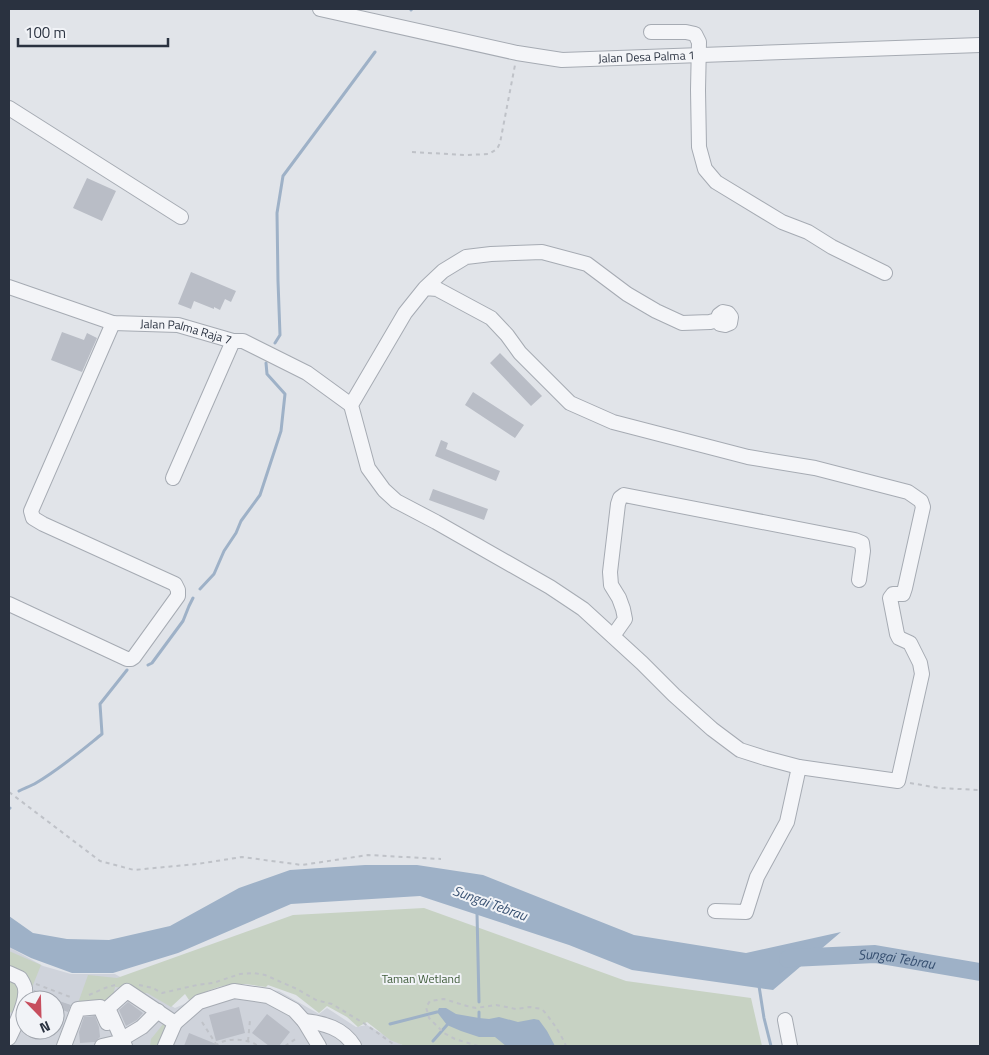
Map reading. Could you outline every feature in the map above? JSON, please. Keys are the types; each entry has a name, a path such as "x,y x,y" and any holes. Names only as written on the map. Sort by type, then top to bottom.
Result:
{"street":[{"name":"Jalan Desa Palma 1","path":"320,9 518,53 562,60 980,45"},
{"path":"651,32 686,32 695,34 699,42 699,147 705,169 716,182 782,222 808,232 832,247 885,273"},
{"path":"9,108 181,217"},
{"path":"425,288 436,289 491,318 520,353 570,403 613,422 748,457 825,471 908,492 921,501 923,506 905,588 903,594 892,594 890,598 897,634 899,638 910,643 920,663 922,674 898,781 799,767 740,750 712,729 583,609 550,587 396,501 384,490 368,468 351,405 404,313 425,288 443,270 466,257 542,252 587,264 627,294 656,311 682,323 717,320"},
{"name":"Jalan Palma Raja 7","path":"9,287 112,323 178,325 233,341 243,341 307,373 351,405"},
{"path":"9,604 127,659 131,659 178,596 175,584 43,524 33,518 31,511 112,323"},
{"path":"173,478 233,341"},
{"path":"613,636 625,619 619,598 611,585 610,572 618,504 620,498 624,495 855,540 862,543 863,551 859,580"},
{"path":"715,911 744,916 757,877 787,822 799,767"},
{"path":"9,974 20,978 26,989 17,1022 9,1038"},
{"path":"116,1044 108,1008 127,991 175,1023"},
{"path":"165,1046 175,1023 199,1002 234,991 268,996 294,1010 304,1021 319,1046"},
{"path":"64,1046 78,1009 100,1007 116,1044"},
{"path":"116,1044 142,1027 158,1011"},
{"path":"785,1020 790,1046"},
{"path":"304,1021 318,1022 335,1028 350,1040 354,1046"}],"path":[{"path":"412,152 465,155 489,154 496,149 500,143 518,53"},
{"path":"898,781 939,788 980,790"},
{"path":"9,792 100,861 134,870 197,864 242,857 302,865 368,855 441,859"},
{"path":"34,983 79,1000"},
{"path":"478,1046 455,1039 444,1033 429,1018 426,1007 430,1001 444,999 476,1008 496,1005 516,1010 536,1007 542,1009 553,1022 566,1046"},
{"path":"248,1041 250,1020"},
{"path":"202,1022 215,1045 233,1040 250,1041 258,1046"},
{"path":"364,1024 396,1046"},
{"path":"285,1046 297,1038"}],"shaded area":[{"path":"9,947 43,966 71,974 115,974 175,1008 207,994 260,988 279,991 319,1014 327,1008 356,1027 367,1025 404,1046 9,1046"}],"green space":[{"name":"Taman Wetland","path":"424,908 626,981 751,998 762,1046 405,1046 390,1040 367,1022 358,1027 347,1017 327,1006 319,1013 296,995 268,985 266,987 245,984 222,986 189,1000 185,994 171,1007 147,993 142,994 133,989 115,987 113,996 104,1005 78,1003 88,975 117,978 293,915"},
{"path":"9,951 41,965 31,990 9,969"},
{"path":"9,978 16,981 19,990 15,990 14,1013 9,1012"},
{"path":"164,1023 166,1024 157,1046 150,1046 151,1039"}],"water":[{"path":"365,865 417,865 483,875 634,935 746,953 841,932 773,990 632,970 569,945 420,896 291,904 178,953 113,973 72,973 31,958 9,947 9,916 33,933 67,939 109,940 170,926 239,888 290,870"},
{"path":"439,1008 446,1008 456,1014 479,1018 499,1017 518,1022 539,1020 555,1046 506,1046 495,1037 479,1037 447,1025 437,1012"}],"building":[{"path":"87,178 116,191 102,221 73,208"},
{"path":"191,272 236,291 231,302 225,299 220,310 194,301 191,309 178,304"},
{"path":"62,332 84,340 87,333 97,338 82,372 51,360"},
{"path":"500,353 542,396 531,406 490,363"},
{"path":"473,392 524,425 515,438 465,405"},
{"path":"441,440 448,443 446,449 500,471 496,481 435,456"},
{"path":"433,489 488,509 484,520 429,500"},
{"path":"128,1002 143,1013 137,1020 126,1026 119,1010"},
{"path":"65,1003 71,1005 68,1012 65,1011"},
{"path":"239,1007 245,1033 216,1041 209,1015"},
{"path":"267,1014 290,1032 279,1046 269,1046 252,1033"},
{"path":"95,1016 100,1037 95,1042 80,1043 79,1032 84,1017"},
{"path":"189,1033 221,1046 184,1046"}],"waterway":[{"path":"275,343 280,335 277,213 283,176 375,52"},
{"path":"200,589 214,574 224,551 236,533 241,521 260,495 281,431 285,394 267,374 266,363"},
{"path":"148,665 152,663 183,621 193,598"},
{"path":"19,791 53,772 102,734 100,704 127,670"},
{"path":"477,913 479,1002"},
{"name":"Sungai Tebrau","path":"788,959 875,954 980,972"},
{"path":"759,986 771,1046"},
{"path":"390,1024 437,1012"},
{"path":"479,1012 479,1018"},
{"path":"433,1041 447,1025"}]}
